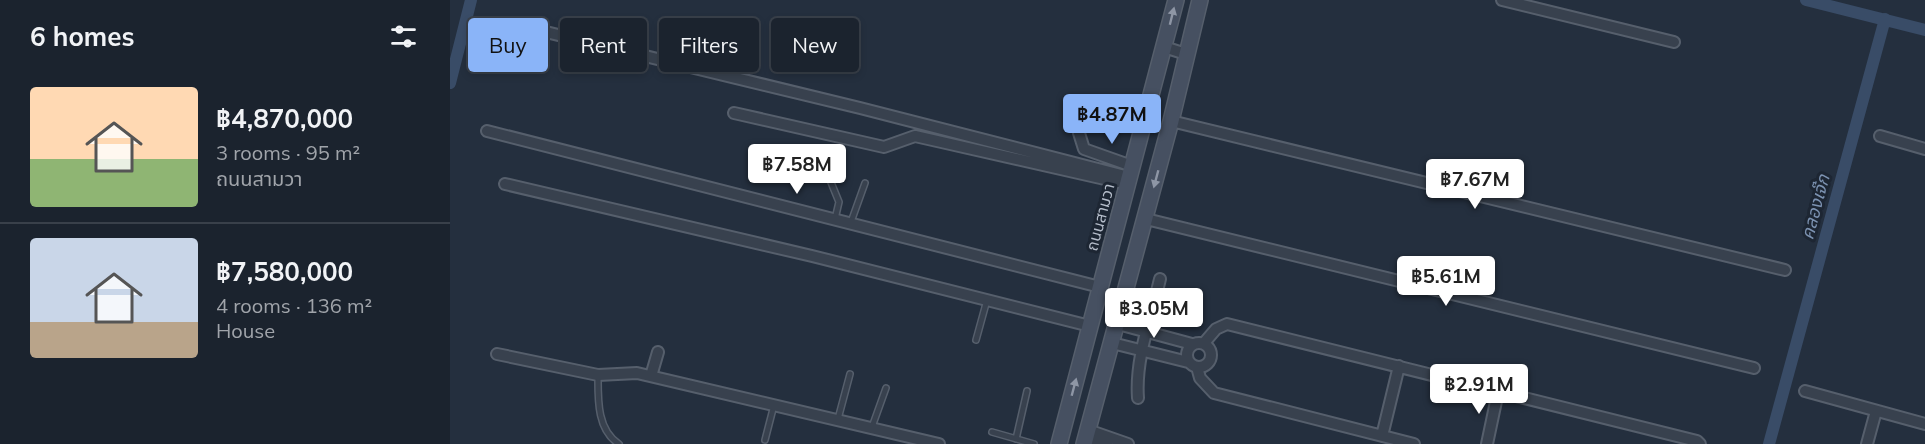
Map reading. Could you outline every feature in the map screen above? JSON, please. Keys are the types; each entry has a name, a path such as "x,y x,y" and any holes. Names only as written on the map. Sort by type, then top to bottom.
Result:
{"street":[{"name":"ถนนสามวา","path":"1059,444 1176,0"},
{"path":"1086,437 1146,219 1200,0"},
{"path":"1502,0 1674,42"},
{"path":"548,33 1129,176"},
{"path":"1164,47 1186,54"},
{"path":"734,113 884,147 915,136 1129,176"},
{"path":"1171,121 1785,270"},
{"path":"487,131 1100,287"},
{"path":"1079,133 1084,149 1129,176"},
{"path":"1880,136 1925,149"},
{"path":"505,184 1090,326"},
{"path":"1146,219 1754,368"},
{"path":"1138,398 1137,382 1160,279"},
{"path":"1112,343 1203,367 1211,359 1212,353 1204,344 1192,344 1118,324"},
{"path":"1204,344 1216,329 1227,324 1697,441 1700,444"},
{"path":"1192,344 1186,355 1200,378 1214,393 1414,444"},
{"path":"651,376 658,352"},
{"path":"497,354 598,375 637,373 939,444"},
{"path":"1382,436 1399,366"},
{"path":"1805,391 1925,424"},
{"path":"1487,444 1498,392"},
{"path":"1867,444 1876,411"},
{"path":"1086,437 1107,444"},
{"path":"1086,437 1128,444"}],"lane":[{"path":"826,170 839,202 835,219"},
{"path":"850,222 865,183"},
{"path":"976,340 987,300"},
{"path":"838,419 850,374"},
{"path":"598,375 602,426 607,436 619,444"},
{"path":"872,427 886,388"},
{"path":"1016,439 1027,391"},
{"path":"765,440 775,404"},
{"path":"992,432 1034,444"}],"waterway":[{"path":"450,83 471,0"},
{"path":"1806,0 1925,30"},
{"name":"คลองเจ๊ก","path":"1769,444 1885,19"}]}
